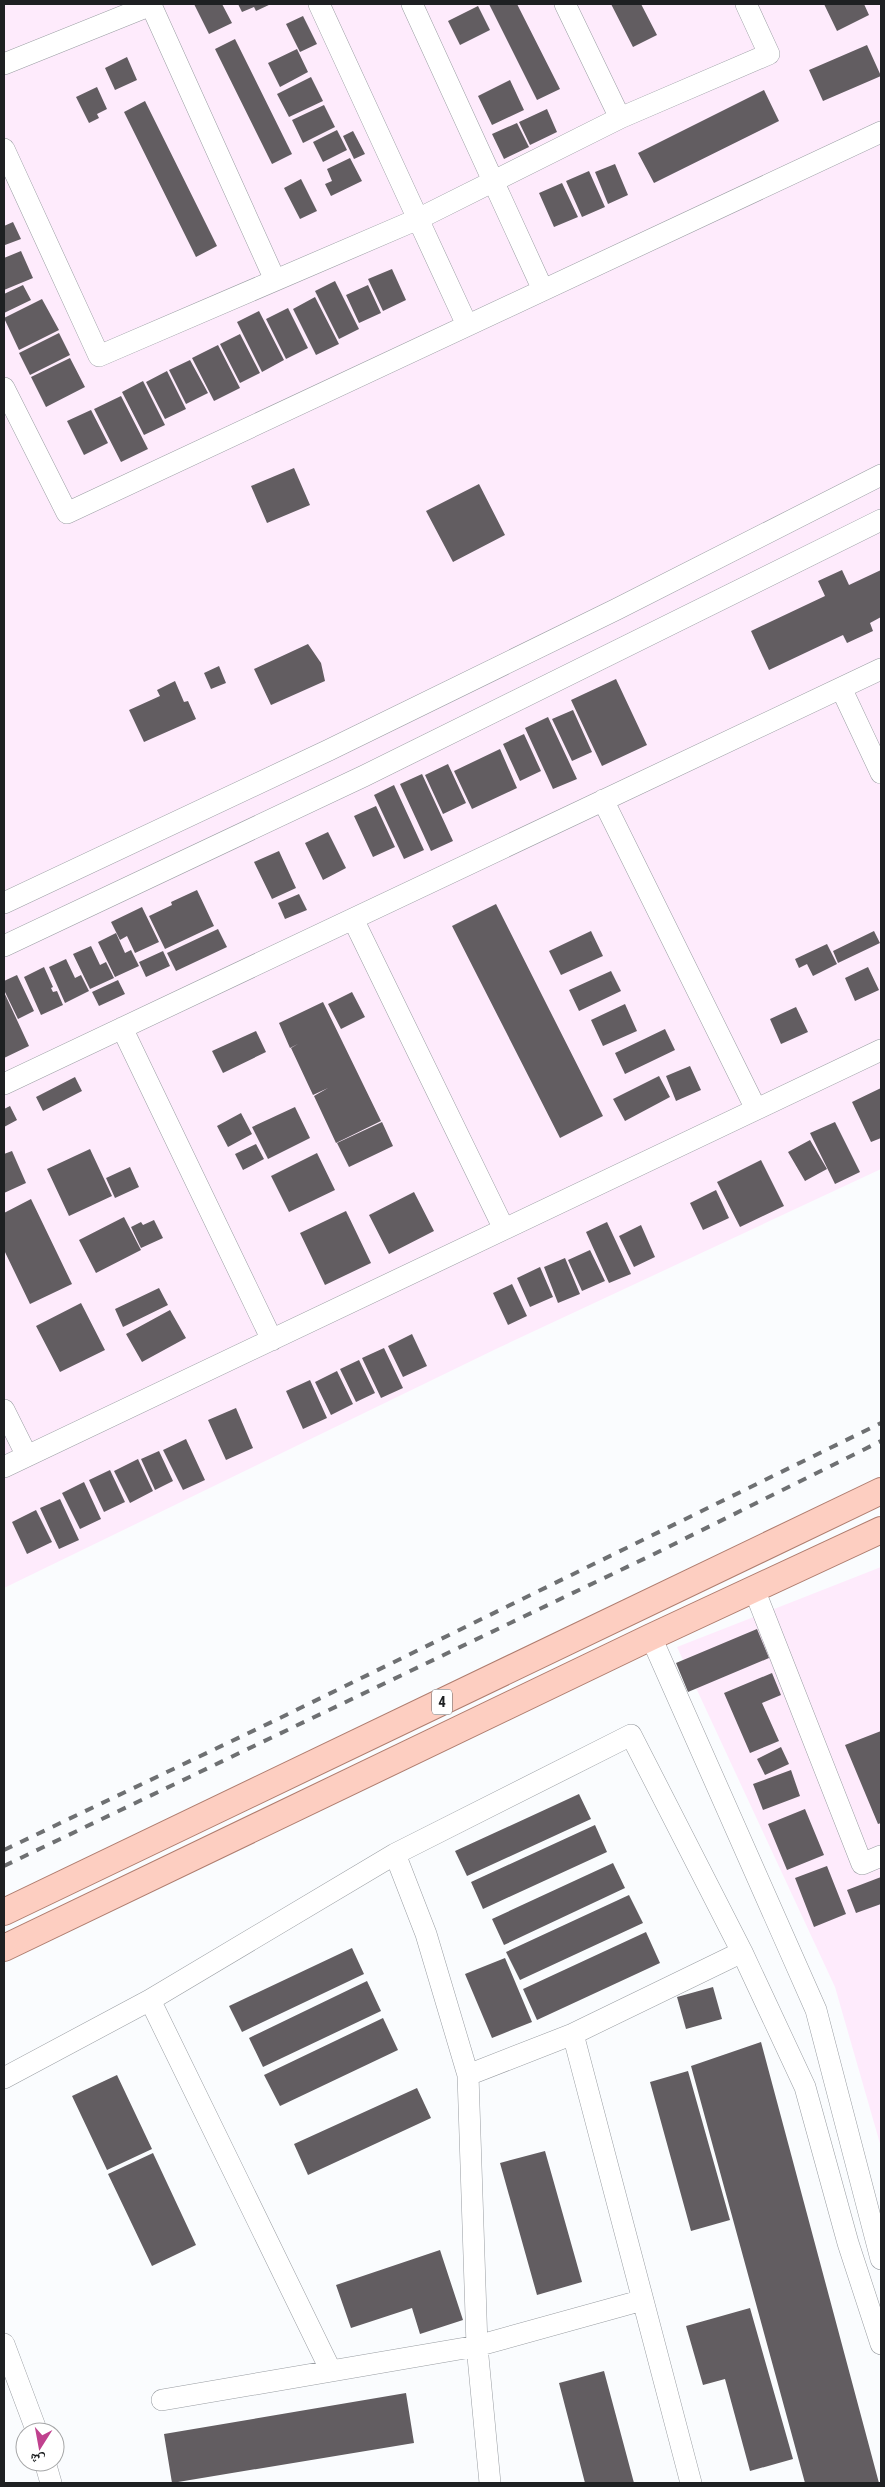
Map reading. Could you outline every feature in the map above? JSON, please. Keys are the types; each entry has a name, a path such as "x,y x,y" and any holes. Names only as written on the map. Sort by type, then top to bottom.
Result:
{"main road":[{"name":"4","path":"4,1912 881,1491"},
{"name":"4","path":"4,1948 651,1637 881,1530"}],"street":[{"path":"4,64 152,4 275,280"},
{"path":"318,4 467,325"},
{"path":"412,4 543,290"},
{"path":"565,4 620,118"},
{"path":"4,149 99,356 418,219 620,118 769,54 746,4"},
{"path":"4,388 67,513 881,132"},
{"path":"4,903 565,635 881,475"},
{"path":"4,946 364,776 881,520"},
{"path":"4,1084 881,669"},
{"path":"841,688 881,773"},
{"path":"604,800 756,1109"},
{"path":"353,919 504,1229"},
{"path":"122,1028 272,1340"},
{"path":"4,1467 881,1050"},
{"path":"4,1410 27,1456"},
{"path":"754,1589 862,1864 881,1856"},
{"path":"651,1637 816,2010 881,2259"},
{"path":"4,2078 150,2000 395,1854 631,1735 742,1952 804,2087 848,2243 881,2344"},
{"path":"395,1854 426,1934 468,2075 477,2346 490,2483"},
{"path":"468,2075 573,2034 742,1952"},
{"path":"150,2000 331,2372"},
{"path":"573,2034 691,2483"},
{"path":"162,2400 477,2346 643,2300"},
{"path":"4,2344 33,2422"}],"shaded area":[{"path":"4,4 881,4 881,1169 498,1348 4,1588"},
{"path":"881,1567 881,2147 835,1987 677,1647"}],"building":[{"path":"194,4 222,4 232,23 209,34"},
{"path":"238,4 271,4 256,11 254,7 242,12"},
{"path":"489,4 517,4 560,89 537,100"},
{"path":"611,4 641,4 657,35 633,47"},
{"path":"824,4 864,4 869,15 837,31"},
{"path":"478,6 490,30 460,45 448,21"},
{"path":"303,16 317,44 300,52 286,24"},
{"path":"235,39 292,154 272,164 215,49"},
{"path":"867,45 881,76 823,101 809,70"},
{"path":"297,49 308,72 280,87 268,63"},
{"path":"127,57 137,80 115,90 105,68"},
{"path":"311,77 323,101 289,117 277,94"},
{"path":"510,80 524,110 492,125 478,96"},
{"path":"97,87 107,109 97,114 99,118 89,123 76,97"},
{"path":"764,90 779,121 654,183 638,153"},
{"path":"145,101 217,246 196,257 124,112"},
{"path":"324,105 335,127 303,143 292,120"},
{"path":"547,109 557,132 530,145 519,122"},
{"path":"517,123 529,147 504,159 492,134"},
{"path":"337,130 347,150 323,162 313,142"},
{"path":"353,131 365,154 354,159 343,136"},
{"path":"350,158 362,181 331,196 325,184 332,181 327,169"},
{"path":"615,164 628,195 608,204 595,172"},
{"path":"589,171 605,207 582,217 566,181"},
{"path":"301,179 317,211 300,219 284,188"},
{"path":"562,183 578,217 554,227 539,193"},
{"path":"13,222 21,239 5,245 4,226"},
{"path":"21,251 33,278 4,290 4,258"},
{"path":"392,269 406,300 383,311 368,279"},
{"path":"335,281 359,329 339,339 315,291"},
{"path":"23,285 31,300 4,313 4,294"},
{"path":"368,285 381,313 359,323 346,295"},
{"path":"315,297 339,344 316,355 293,309"},
{"path":"42,299 59,330 19,350 4,318"},
{"path":"288,308 308,348 286,359 266,319"},
{"path":"259,311 284,360 262,372 237,322"},
{"path":"59,333 70,355 30,375 19,353"},
{"path":"240,334 260,373 240,383 220,344"},
{"path":"218,345 240,388 214,401 192,358"},
{"path":"70,358 85,387 46,407 31,377"},
{"path":"190,360 208,393 186,404 169,370"},
{"path":"167,371 186,409 165,419 146,382"},
{"path":"143,381 165,425 144,435 122,392"},
{"path":"121,396 148,449 121,462 94,409"},
{"path":"91,410 108,443 84,455 67,421"},
{"path":"294,468 310,505 267,523 251,486"},
{"path":"479,484 505,535 453,562 426,511"},
{"path":"842,570 849,585 881,570 881,617 870,623 873,631 847,643 843,635 769,670 751,631 825,596 818,581"},
{"path":"308,644 321,663 325,681 271,705 254,669"},
{"path":"219,666 226,683 211,689 204,673"},
{"path":"616,679 647,745 602,766 571,700"},
{"path":"175,681 184,702 188,701 196,719 144,742 129,710 160,696 157,690"},
{"path":"573,710 592,752 572,761 552,719"},
{"path":"548,717 577,779 553,789 525,728"},
{"path":"524,734 541,771 520,781 503,744"},
{"path":"500,749 517,788 472,809 454,771"},
{"path":"448,764 466,803 443,814 425,775"},
{"path":"422,774 453,841 431,851 400,784"},
{"path":"394,785 424,850 404,859 374,795"},
{"path":"376,806 395,847 373,857 354,816"},
{"path":"328,832 346,868 323,880 305,843"},
{"path":"279,851 296,888 272,899 254,862"},
{"path":"197,890 214,926 165,949 149,916 172,905 171,902"},
{"path":"299,894 307,910 285,919 278,903"},
{"path":"496,904 603,1116 560,1138 452,926"},
{"path":"142,907 159,942 135,953 127,936 120,940 111,922"},
{"path":"218,929 227,947 176,971 167,953"},
{"path":"591,931 603,956 561,975 549,951"},
{"path":"874,931 880,943 838,963 833,951"},
{"path":"116,933 125,953 131,950 139,966 115,977 98,942"},
{"path":"827,944 837,964 813,976 807,964 799,968 795,959"},
{"path":"91,946 100,965 106,962 114,978 90,989 73,954"},
{"path":"163,951 170,966 146,977 139,962"},
{"path":"66,959 75,978 81,975 89,991 65,1003 49,967"},
{"path":"44,967 53,987 51,988 53,992 57,991 63,1005 41,1015 24,977"},
{"path":"868,967 879,990 855,1001 845,978"},
{"path":"611,971 621,991 579,1011 569,990"},
{"path":"17,975 34,1011 18,1019 4,990 4,981"},
{"path":"118,980 125,994 99,1006 92,992"},
{"path":"4,992 29,1046 4,1058"},
{"path":"352,992 365,1017 341,1029 328,1004"},
{"path":"323,1002 381,1121 336,1143 314,1096 328,1088 313,1095 291,1048 298,1044 290,1048 279,1023"},
{"path":"625,1004 637,1031 603,1046 591,1020"},
{"path":"796,1007 808,1032 781,1044 770,1019"},
{"path":"665,1029 675,1050 625,1074 615,1053"},
{"path":"256,1031 266,1052 223,1073 212,1051"},
{"path":"690,1066 701,1090 676,1101 666,1076"},
{"path":"659,1076 670,1097 625,1121 613,1099"},
{"path":"75,1077 82,1091 43,1111 36,1097"},
{"path":"881,1088 881,1138 871,1142 852,1102"},
{"path":"10,1106 17,1120 4,1127 4,1109"},
{"path":"295,1107 310,1138 268,1159 252,1127"},
{"path":"241,1113 252,1134 228,1147 217,1126"},
{"path":"382,1122 393,1146 349,1167 337,1143"},
{"path":"835,1122 860,1172 835,1184 810,1133"},
{"path":"810,1140 827,1169 805,1181 788,1152"},
{"path":"256,1144 264,1159 243,1170 235,1154"},
{"path":"90,1149 112,1196 69,1216 47,1169"},
{"path":"12,1151 26,1183 4,1193 4,1154"},
{"path":"317,1153 335,1190 289,1212 271,1176"},
{"path":"761,1160 784,1206 740,1227 717,1182"},
{"path":"130,1167 139,1187 115,1198 106,1178"},
{"path":"716,1190 729,1218 703,1230 690,1203"},
{"path":"414,1192 434,1231 389,1254 369,1215"},
{"path":"31,1199 72,1284 30,1304 4,1250 4,1213"},
{"path":"346,1211 371,1263 325,1285 300,1233"},
{"path":"124,1217 141,1250 96,1273 79,1240"},
{"path":"154,1220 163,1238 141,1248 131,1227 141,1222 143,1225"},
{"path":"607,1222 631,1274 609,1283 586,1232"},
{"path":"641,1225 655,1257 634,1267 619,1236"},
{"path":"590,1250 605,1281 582,1291 568,1260"},
{"path":"565,1258 580,1294 558,1303 544,1267"},
{"path":"540,1267 553,1297 530,1307 517,1278"},
{"path":"512,1284 527,1316 508,1325 493,1293"},
{"path":"159,1288 168,1305 123,1327 115,1309"},
{"path":"81,1303 105,1350 60,1372 36,1326"},
{"path":"170,1310 186,1338 142,1362 126,1334"},
{"path":"412,1334 427,1366 403,1377 388,1346"},
{"path":"384,1348 403,1388 381,1398 362,1358"},
{"path":"359,1360 375,1393 356,1402 340,1369"},
{"path":"337,1371 353,1404 331,1415 315,1382"},
{"path":"310,1380 327,1418 303,1429 286,1391"},
{"path":"236,1408 253,1448 226,1460 208,1420"},
{"path":"186,1439 205,1480 183,1490 163,1450"},
{"path":"159,1451 173,1481 155,1490 141,1459"},
{"path":"138,1459 153,1491 130,1503 114,1471"},
{"path":"110,1470 125,1502 104,1512 89,1480"},
{"path":"84,1482 101,1519 80,1529 62,1493"},
{"path":"60,1499 79,1540 59,1549 40,1508"},
{"path":"36,1510 52,1542 27,1554 12,1522"},
{"path":"757,1629 769,1658 688,1692 676,1663"},
{"path":"772,1673 781,1695 762,1703 779,1741 750,1753 724,1693"},
{"path":"881,1731 881,1823 878,1824 845,1745"},
{"path":"781,1747 789,1764 765,1775 757,1759"},
{"path":"791,1770 800,1796 763,1810 753,1784"},
{"path":"579,1794 591,1819 467,1876 455,1851"},
{"path":"805,1809 824,1855 787,1870 768,1824"},
{"path":"595,1825 607,1852 483,1909 471,1882"},
{"path":"613,1863 625,1888 504,1945 492,1919"},
{"path":"827,1866 846,1914 814,1927 795,1878"},
{"path":"881,1877 881,1904 856,1913 847,1890"},
{"path":"629,1895 643,1923 520,1980 506,1952"},
{"path":"646,1932 660,1963 537,2020 523,1989"},
{"path":"352,1948 364,1974 242,2032 229,2006"},
{"path":"505,1958 532,2022 492,2038 465,1974"},
{"path":"367,1981 381,2011 263,2067 249,2038"},
{"path":"713,1987 722,2019 686,2029 677,1997"},
{"path":"383,2018 398,2050 280,2106 264,2075"},
{"path":"761,2042 879,2483 805,2483 691,2066"},
{"path":"688,2071 730,2220 691,2231 650,2082"},
{"path":"117,2075 152,2149 107,2170 72,2096"},
{"path":"417,2088 431,2118 308,2175 294,2144"},
{"path":"545,2151 582,2282 537,2295 500,2163"},
{"path":"153,2153 196,2245 152,2266 108,2174"},
{"path":"440,2250 463,2320 420,2334 412,2308 351,2328 336,2285"},
{"path":"750,2308 793,2459 750,2471 725,2379 703,2385 686,2326"},
{"path":"604,2371 634,2483 585,2483 559,2383"},
{"path":"406,2393 414,2443 172,2483 164,2434"}],"railway":[{"path":"4,1850 282,1717 881,1423"},
{"path":"4,1866 652,1555 881,1441"}]}
